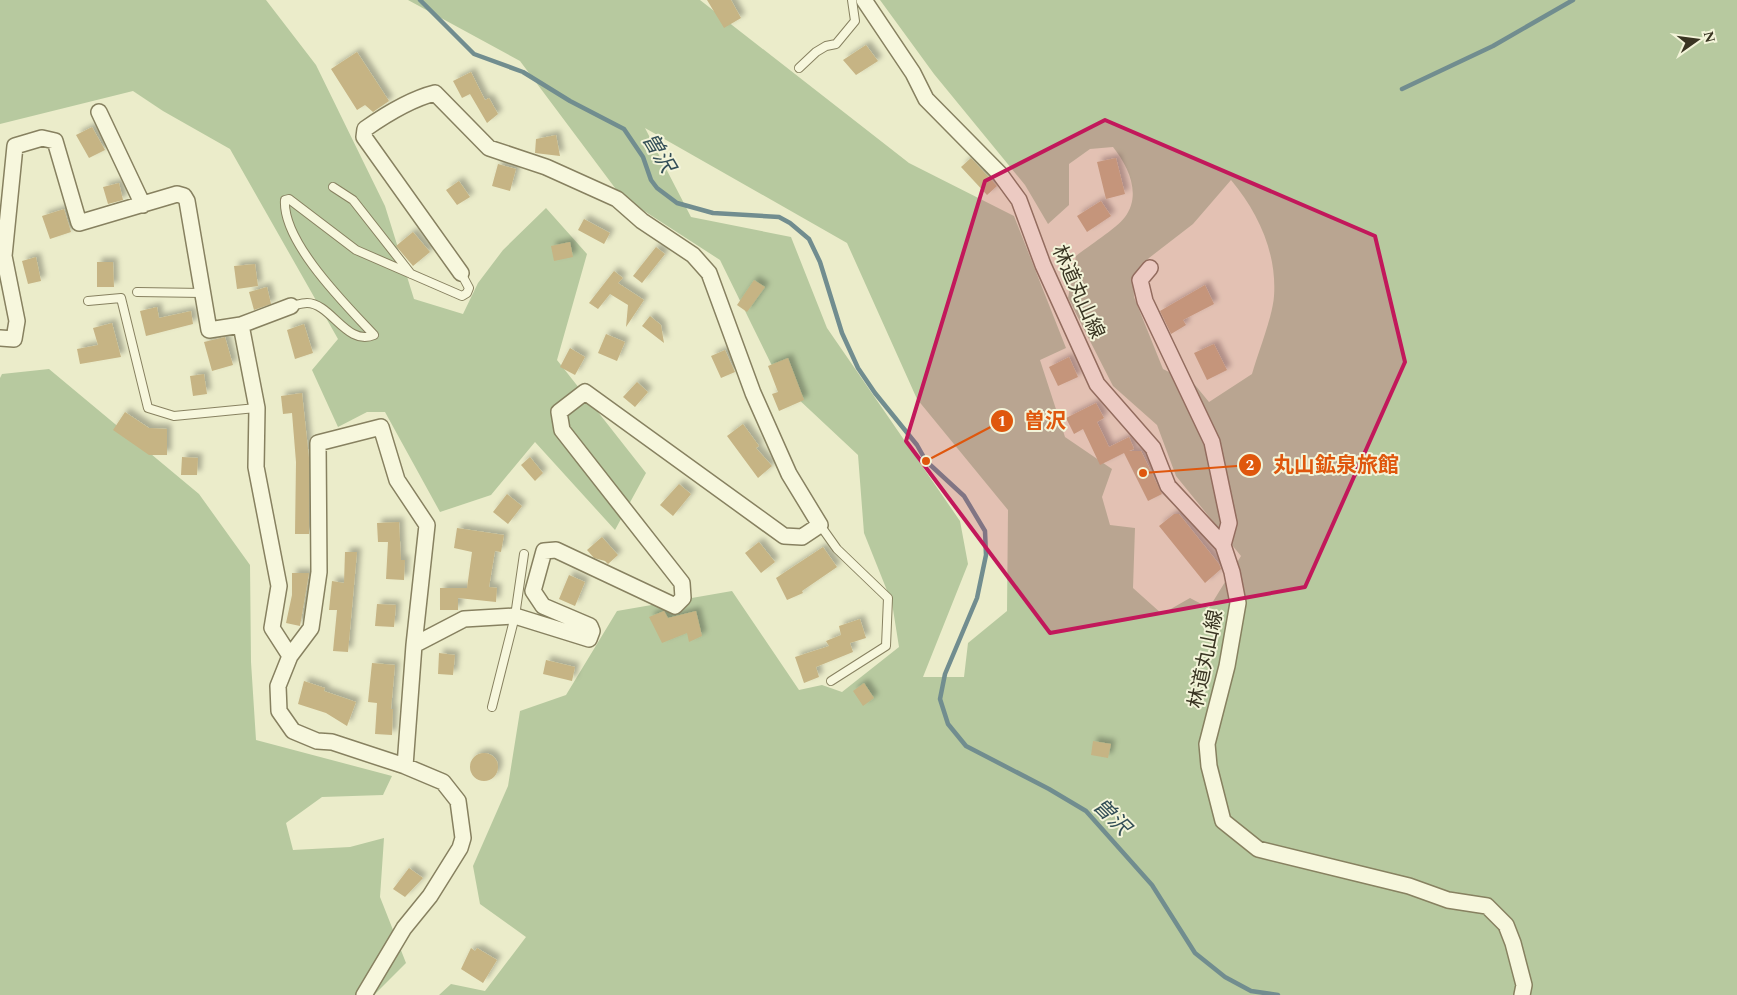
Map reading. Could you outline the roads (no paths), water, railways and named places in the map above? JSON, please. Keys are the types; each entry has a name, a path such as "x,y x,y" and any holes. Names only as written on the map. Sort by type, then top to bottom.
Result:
{"street":[{"name":"林道丸山線","path":"864,0 914,73 926,99 1000,174 1019,200 1043,265 1097,384 1153,448 1168,486 1222,545 1238,603 1227,666 1207,744 1209,766 1223,821 1258,849 1409,886 1448,900 1487,906 1506,925 1513,943 1524,985 1522,995"},
{"path":"414,645 464,619 515,616 589,639 592,631 590,626 543,606 533,591 544,551 556,550 674,606 683,598 682,583 562,430 559,412 585,392 784,536 802,537 820,525 789,474 752,393 709,273 694,255 642,221 617,199 546,167 489,148 436,93 423,96 375,122 365,129 364,138 461,274"},
{"path":"98,112 143,205"},
{"path":"0,338 14,338 18,321 4,256 15,146 42,138 55,141 79,223 177,194 184,196 187,201 208,330 240,325 291,306"},
{"path":"1150,268 1140,280 1145,301 1212,442 1229,523 1222,545"},
{"path":"240,325 257,408 256,467 279,586 272,628 290,656"},
{"path":"364,995 404,928 430,896 460,848 463,838 458,800 443,782 405,766 332,742 317,741 293,731 279,711 278,686 290,656 311,628 319,572 318,443 381,427 397,480 427,525 414,645 405,766"}],"lane":[{"path":"799,68 826,46 836,44 856,21 852,0"},
{"path":"333,186 353,200 413,276"},
{"path":"291,306 307,302 322,308 357,336 369,338 374,335 320,275 301,247 287,216 285,200 289,199 356,250 462,296 467,293 469,288 461,274"},
{"path":"137,292 203,293"},
{"path":"88,300 120,298 148,408 174,416 257,408"},
{"path":"820,525 837,549 888,598 886,646 831,681"},
{"path":"492,707 515,616 524,554"}],"waterway":[{"name":"曽沢","path":"420,0 474,54 523,72 570,101 624,129 643,157 651,180 657,188 677,203 713,213 779,217 790,223 809,239 820,262 842,333 858,368 875,393 917,445 926,461 964,496 985,531 986,555 977,598 945,674 940,699 948,724 966,746 1049,789 1086,811 1152,885 1195,953 1225,977 1251,991 1278,995"},
{"path":"1402,89 1493,46 1573,0"}],"place":[{"name":"曽沢","path":"926,461"},
{"name":"丸山鉱泉旅館","path":"1143,473"}]}
